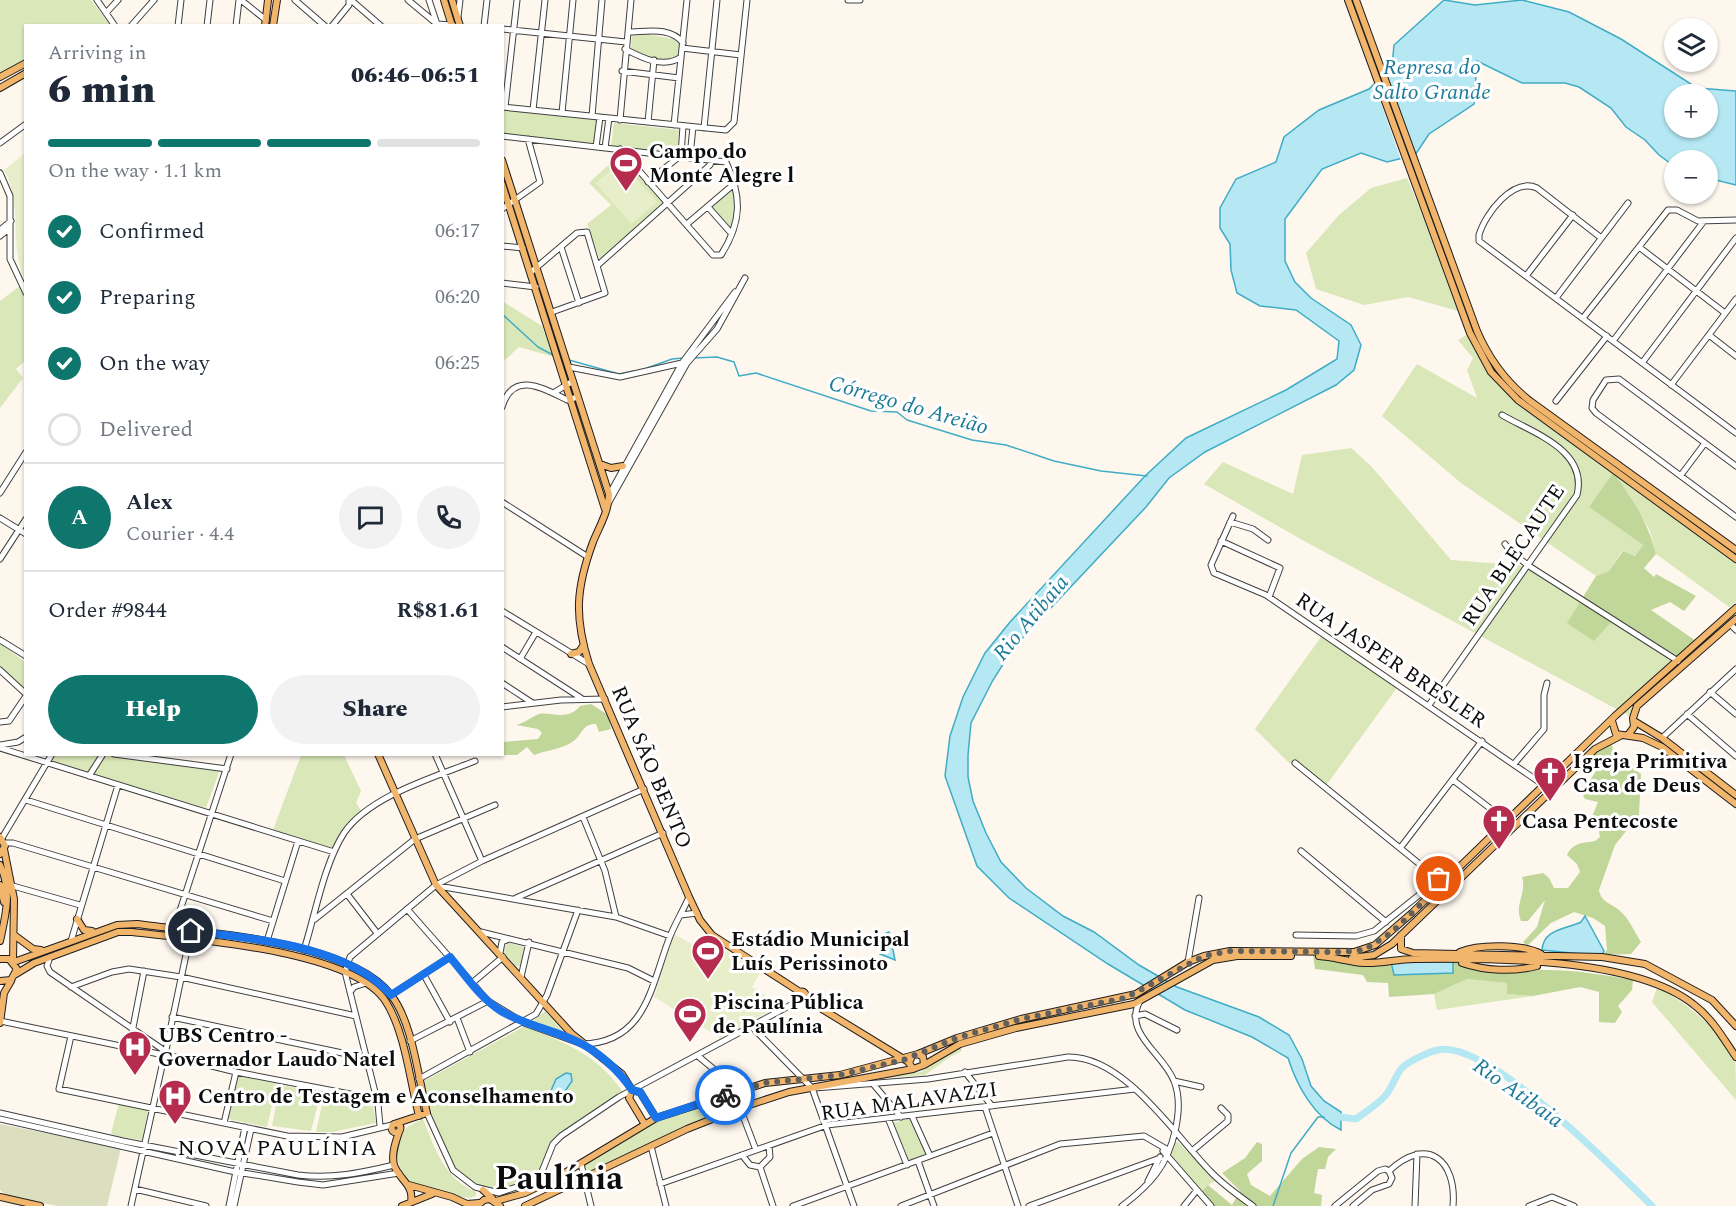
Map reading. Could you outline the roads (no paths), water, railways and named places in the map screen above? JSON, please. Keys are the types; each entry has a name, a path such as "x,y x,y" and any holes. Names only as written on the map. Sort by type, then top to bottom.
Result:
{"main road":[{"path":"266,23 268,0"},
{"path":"274,24 277,0"},
{"path":"444,0 451,24"},
{"path":"452,0 459,23"},
{"path":"1348,0 1367,41"},
{"path":"1356,0 1367,41 1470,333 1497,380 1526,406 1736,559"},
{"path":"0,77 24,64"},
{"path":"0,88 24,74"},
{"path":"504,166 552,312 558,344"},
{"path":"1418,183 1480,339 1503,375 1530,400 1736,550"},
{"path":"504,190 536,287 563,359 606,506"},
{"path":"563,359 570,382"},
{"path":"578,408 609,494"},
{"path":"600,465 611,468 623,466"},
{"name":"RUA SÃO BENTO","path":"609,494 588,557 577,609 583,645 589,664 697,913 712,935 801,995 912,1060"},
{"path":"924,1065 960,1044 1016,1028 1125,1006 1140,1000 1172,972 1204,956 1230,951 1354,952 1366,949 1383,939 1441,881 1508,822 1620,713 1736,608"},
{"path":"1628,735 1633,730 1637,706 1733,621"},
{"path":"571,654 579,652 583,645"},
{"path":"1620,713 1627,714 1662,738 1736,795"},
{"path":"1612,721 1613,730 1620,736"},
{"path":"1339,958 1374,956 1401,935 1595,749 1620,736 1643,738 1662,747 1736,804"},
{"path":"380,756 436,885 582,1044 622,1074 632,1090 640,1092 656,1118"},
{"path":"2,844 13,886 13,962 16,974"},
{"path":"0,865 6,887 6,914 0,941"},
{"path":"0,885 6,914"},
{"path":"78,919 84,930 96,932"},
{"path":"135,932 137,924"},
{"path":"0,959 13,962 117,925 137,924 290,946 347,964 374,978 391,995 402,1017 427,1113 395,1128 394,1165 409,1185 452,1197 470,1205 478,1205 487,1199 497,1203 525,1193 581,1164 644,1123 732,1093 765,1083 840,1075 912,1060 957,1038 1013,1022 1148,992 1207,962 1230,957 1313,955 1375,963 1505,953 1619,972 1646,979 1693,1004 1708,1017 1732,1047 1736,1057"},
{"path":"0,1022 4,993 16,974 50,957 118,932 192,939 283,953 345,972 368,983 386,1000 395,1019 419,1116"},
{"path":"14,935 36,950 44,951"},
{"path":"1401,935 1399,946 1407,952 1505,962 1602,957 1645,964 1712,1000 1736,1026"},
{"path":"232,937 232,945"},
{"path":"64,952 71,941"},
{"path":"62,944 64,952"},
{"path":"280,944 283,953"},
{"path":"283,953 290,946"},
{"path":"1453,957 1466,950 1489,947 1536,951 1544,960"},
{"path":"1505,953 1505,962"},
{"path":"1453,957 1479,968 1520,969 1544,960"},
{"path":"0,981 11,980"},
{"path":"537,995 547,995"},
{"path":"395,1019 402,1017"},
{"path":"405,1056 410,1057 412,1053"},
{"path":"525,1206 535,1204 651,1146 731,1111 789,1092 812,1088 923,1057 924,1065"},
{"path":"912,1060 924,1065"},
{"path":"407,1067 411,1063 415,1066"},
{"path":"632,1090 629,1098 644,1123"},
{"path":"731,1111 735,1102 732,1093"},
{"path":"409,1185 411,1202"},
{"path":"483,1190 497,1203"},
{"path":"402,1206 432,1193"},
{"path":"0,1197 40,1206"}],"street":[{"path":"97,0 114,24"},
{"path":"106,13 118,0"},
{"path":"136,24 154,0"},
{"path":"178,24 181,0"},
{"path":"207,24 210,0"},
{"path":"240,0 266,23"},
{"path":"236,24 240,0"},
{"path":"295,0 323,24"},
{"path":"334,24 349,5 350,0 379,24"},
{"path":"408,0 436,24"},
{"path":"417,7 428,0 437,24"},
{"path":"459,23 460,0"},
{"path":"484,24 487,0"},
{"path":"517,0 504,107 726,130 731,128 734,122 747,0"},
{"path":"533,110 545,0"},
{"path":"562,113 573,0"},
{"path":"592,117 602,0"},
{"path":"620,120 622,71 631,0"},
{"path":"674,125 687,0"},
{"path":"704,128 717,0"},
{"path":"848,0 861,0"},
{"path":"504,29 597,39 626,46 654,60 669,61 681,57"},
{"path":"628,32 660,32 673,35 682,46 741,55"},
{"path":"648,122 654,60"},
{"path":"622,71 679,78"},
{"path":"596,147 600,117"},
{"path":"604,148 609,118"},
{"path":"0,143 24,125"},
{"path":"648,182 681,155 683,126"},
{"path":"690,156 693,127"},
{"path":"504,136 690,156 726,162 740,199 731,233 722,253 718,256 713,255 620,149"},
{"path":"504,208 516,202 540,182 528,139"},
{"path":"598,265 710,165 712,159"},
{"path":"0,172 10,196 10,260 24,289"},
{"path":"687,224 734,184"},
{"path":"1600,237 1533,186 1515,187 1501,201 1480,230 1479,241 1736,434"},
{"path":"1556,298 1628,203"},
{"path":"708,207 731,233"},
{"path":"1582,318 1666,211 1673,209 1704,221 1736,220"},
{"path":"1526,276 1573,215"},
{"path":"0,230 11,221"},
{"path":"1613,341 1704,221"},
{"path":"0,236 10,228"},
{"path":"531,272 581,231 587,232 605,293 552,312"},
{"path":"1642,363 1736,238"},
{"path":"504,246 523,248"},
{"path":"1639,247 1725,313"},
{"path":"561,248 579,303"},
{"name":"RUA SÃO BENTO","path":"606,506 672,379 714,327 745,278 714,327"},
{"path":"504,283 536,287"},
{"path":"1671,385 1736,299"},
{"path":"1709,335 1736,356"},
{"path":"1556,401 1607,336"},
{"path":"563,359 620,377 684,363"},
{"name":"RUA SÃO BENTO","path":"609,494 684,363"},
{"path":"663,366 672,379"},
{"path":"1736,466 1619,379 1606,380 1592,404 1596,413 1736,517"},
{"path":"555,392 570,382"},
{"path":"504,396 513,388 522,385 575,398"},
{"name":"RUA BLECAUTE","path":"1429,705 1575,500 1578,473 1568,454 1502,415"},
{"path":"1681,476 1705,443"},
{"path":"0,493 24,455"},
{"path":"504,503 588,557"},
{"path":"0,518 24,533"},
{"path":"1268,540 1253,529 1231,519 1221,541 1280,568 1269,597"},
{"path":"0,559 24,522"},
{"name":"RUA JASPER BRESLER","path":"1221,541 1211,565 1213,571 1269,597 1545,786"},
{"path":"1505,544 1512,553 1529,566 1678,661"},
{"path":"504,612 589,664"},
{"path":"1733,621 1736,630"},
{"path":"520,658 536,632"},
{"path":"0,640 24,655"},
{"path":"504,648 581,698"},
{"path":"1662,738 1736,669"},
{"path":"0,670 24,693"},
{"path":"1514,764 1544,729 1544,695 1547,683"},
{"path":"504,684 531,702"},
{"path":"561,700 563,686"},
{"path":"515,704 517,692"},
{"path":"1710,692 1736,714"},
{"path":"3,722 12,718 24,698"},
{"path":"504,706 581,698 605,699"},
{"path":"1687,714 1736,756"},
{"path":"0,747 24,738"},
{"path":"1401,847 1482,741"},
{"path":"18,742 18,753"},
{"path":"0,747 24,755"},
{"path":"26,756 334,852"},
{"path":"2,844 51,756"},
{"path":"89,776 103,756"},
{"path":"177,938 173,936 174,929 230,756"},
{"path":"436,756 482,861"},
{"path":"156,757 227,769"},
{"path":"304,951 334,852 349,827 395,792 475,761"},
{"path":"1295,763 1441,881 1374,931 1356,936 1296,935"},
{"path":"1453,780 1508,822"},
{"path":"71,941 118,785"},
{"path":"380,1126 376,1099 345,972 353,953 436,885 482,861 644,789"},
{"path":"26,800 285,881"},
{"path":"314,920 415,839 495,805"},
{"path":"583,817 601,861 616,917"},
{"path":"516,899 663,833"},
{"path":"267,941 298,841"},
{"path":"2,844 13,843 273,921"},
{"path":"1301,852 1386,922"},
{"path":"436,885 616,917 670,936"},
{"path":"13,886 80,905"},
{"path":"531,891 531,902"},
{"path":"347,894 377,933"},
{"path":"407,909 488,1001 524,1023 582,1044 601,1042 627,1029 640,1016 670,936 690,897"},
{"path":"1188,962 1198,898"},
{"path":"419,1079 524,1023 536,1014 547,995 578,910"},
{"path":"681,915 697,913"},
{"path":"131,1206 163,1052 192,939 191,931"},
{"path":"481,932 628,968 654,981"},
{"path":"472,983 501,955 502,942 510,938"},
{"path":"521,977 529,942"},
{"path":"1191,948 1204,956"},
{"path":"50,957 48,970 163,1052"},
{"path":"391,995 450,957"},
{"path":"71,987 112,972 129,969 181,977 356,1016"},
{"path":"129,1048 144,971"},
{"path":"424,975 450,1022"},
{"path":"350,992 354,987 368,983"},
{"path":"427,1113 453,1170 467,1183 483,1190 508,1192 537,1179 557,1140 632,1090 793,1005 801,995"},
{"path":"1122,1206 1147,1183 1163,1155 1173,1131 1178,1093 1174,1081 1137,1027 1135,1016 1140,1000"},
{"path":"410,1041 488,1001"},
{"path":"1135,1016 1145,1014 1177,1030"},
{"path":"172,1017 366,1058"},
{"path":"457,1018 470,1052"},
{"path":"0,1022 129,1048 163,1052 236,1071 376,1099"},
{"path":"752,1027 812,1088 854,1206"},
{"path":"71,1036 59,1089 287,1136 342,1137 380,1126 395,1128"},
{"path":"598,1056 601,1042"},
{"path":"698,1056 716,1071 732,1093"},
{"path":"812,1088 822,1090 874,1085 1078,1057 1104,1065 1134,1089 1226,1185 1253,1206"},
{"path":"224,1123 236,1071"},
{"path":"965,1072 988,1107 993,1133 1018,1206"},
{"path":"1174,1081 1202,1087"},
{"path":"874,1085 901,1117"},
{"name":"RUA MALAVAZZI","path":"660,1184 827,1125 1134,1089"},
{"path":"740,1108 756,1150"},
{"path":"1192,1151 1228,1121 1228,1115 1221,1108"},
{"path":"0,1113 31,1123"},
{"path":"912,1116 930,1156"},
{"path":"888,1118 907,1165"},
{"path":"0,1119 55,1128 239,1172 323,1185 399,1173"},
{"path":"229,1206 248,1128"},
{"path":"793,1206 993,1133"},
{"path":"901,1206 1060,1144 1144,1136 1156,1142 1163,1155 1211,1206"},
{"path":"651,1146 666,1206"},
{"path":"760,1167 770,1157 769,1146"},
{"path":"144,1148 324,1178 394,1165"},
{"path":"1389,1171 1407,1157 1417,1154 1435,1157 1449,1173 1454,1184 1453,1206"},
{"path":"1415,1206 1417,1154"},
{"path":"742,1155 750,1166 760,1167"},
{"path":"1029,1206 1146,1165 1163,1155"},
{"path":"1147,1183 1163,1155"},
{"path":"918,1161 934,1206"},
{"path":"581,1164 586,1177 591,1206"},
{"path":"1146,1165 1153,1171"},
{"path":"760,1167 773,1206"},
{"path":"1335,1206 1380,1169 1389,1171"},
{"path":"1355,1204 1379,1185 1386,1186 1391,1181 1389,1171"},
{"path":"234,1206 239,1172"},
{"path":"1375,1175 1379,1185"},
{"path":"1366,1182 1367,1187 1372,1190"},
{"path":"135,1189 206,1206"},
{"path":"1184,1206 1197,1190"},
{"path":"1350,1193 1357,1196 1355,1204"},
{"path":"1529,1206 1552,1197 1574,1206"}],"water":[{"name":"Represa do Salto Grande","path":"1444,0 1475,5 1522,0 1569,12 1621,39 1664,67 1664,72 1672,72 1691,84 1664,84 1664,138 1718,138 1718,90 1736,91 1736,185 1718,181 1718,150 1664,150 1664,159 1645,140 1626,127 1611,108 1579,87 1565,83 1522,83 1477,61 1474,104 1429,134 1415,155 1387,162 1361,153 1322,169 1285,219 1285,261 1295,282 1311,298 1351,325 1361,345 1354,370 1336,385 1205,452 1169,478 1146,507 1014,647 993,680 971,723 968,755 968,777 973,801 986,833 1001,862 1026,888 1063,916 1094,932 1139,965 1177,987 1259,1017 1289,1035 1302,1059 1311,1086 1324,1101 1341,1112 1341,1130 1323,1117 1308,1100 1296,1079 1288,1058 1252,1037 1185,1010 1108,964 1009,898 977,866 945,776 950,736 963,697 985,653 1010,622 1145,476 1186,438 1286,390 1337,359 1339,341 1296,310 1260,306 1237,293 1231,270 1230,244 1220,228 1220,208 1236,179 1276,162 1284,137 1319,110 1369,89 1392,66 1394,45"},
{"path":"1585,916 1604,951 1601,956 1542,950 1543,943 1551,934 1581,922"},
{"path":"889,932 895,960 880,954 886,933"},
{"path":"1391,962 1453,962 1453,973 1394,975"},
{"path":"566,1073 571,1074 572,1081 557,1103 547,1100 556,1079"}],"waterway":[{"name":"Córrego do Areião","path":"504,316 538,347 553,355"},
{"name":"Córrego do Areião","path":"693,358 717,357 734,362 739,376 756,373 871,411 897,412 907,420 972,440 1006,445 1054,461 1101,471 1147,476"},
{"name":"Córrego do Areião","path":"647,368 672,359 683,358"},
{"name":"Córrego do Areião","path":"569,360 619,374 634,371"},
{"name":"Rio Atibaia","path":"1332,1113 1340,1117 1356,1119 1385,1096 1401,1069 1408,1063 1438,1050 1460,1052 1487,1065 1550,1110 1652,1206"},
{"path":"1273,1206 1291,1153 1318,1117 1324,1117"}],"place":[{"name":"Campo do Monte Alegre l","path":"626,192"},
{"name":"Igreja Primitiva Casa de Deus","path":"1550,802"},
{"name":"Casa Pentecoste","path":"1499,850"},
{"name":"Estádio Municipal Luís Perissinoto","path":"708,980"},
{"name":"Piscina Pública de Paulínia","path":"690,1043"},
{"name":"UBS Centro - Governador Laudo Natel","path":"135,1076"},
{"name":"Centro de Testagem e Aconselhamento","path":"175,1125"}],"district":[{"name":"NOVA PAULÍNIA","path":"278,1147"},
{"name":"Paulínia","path":"559,1177"}]}
